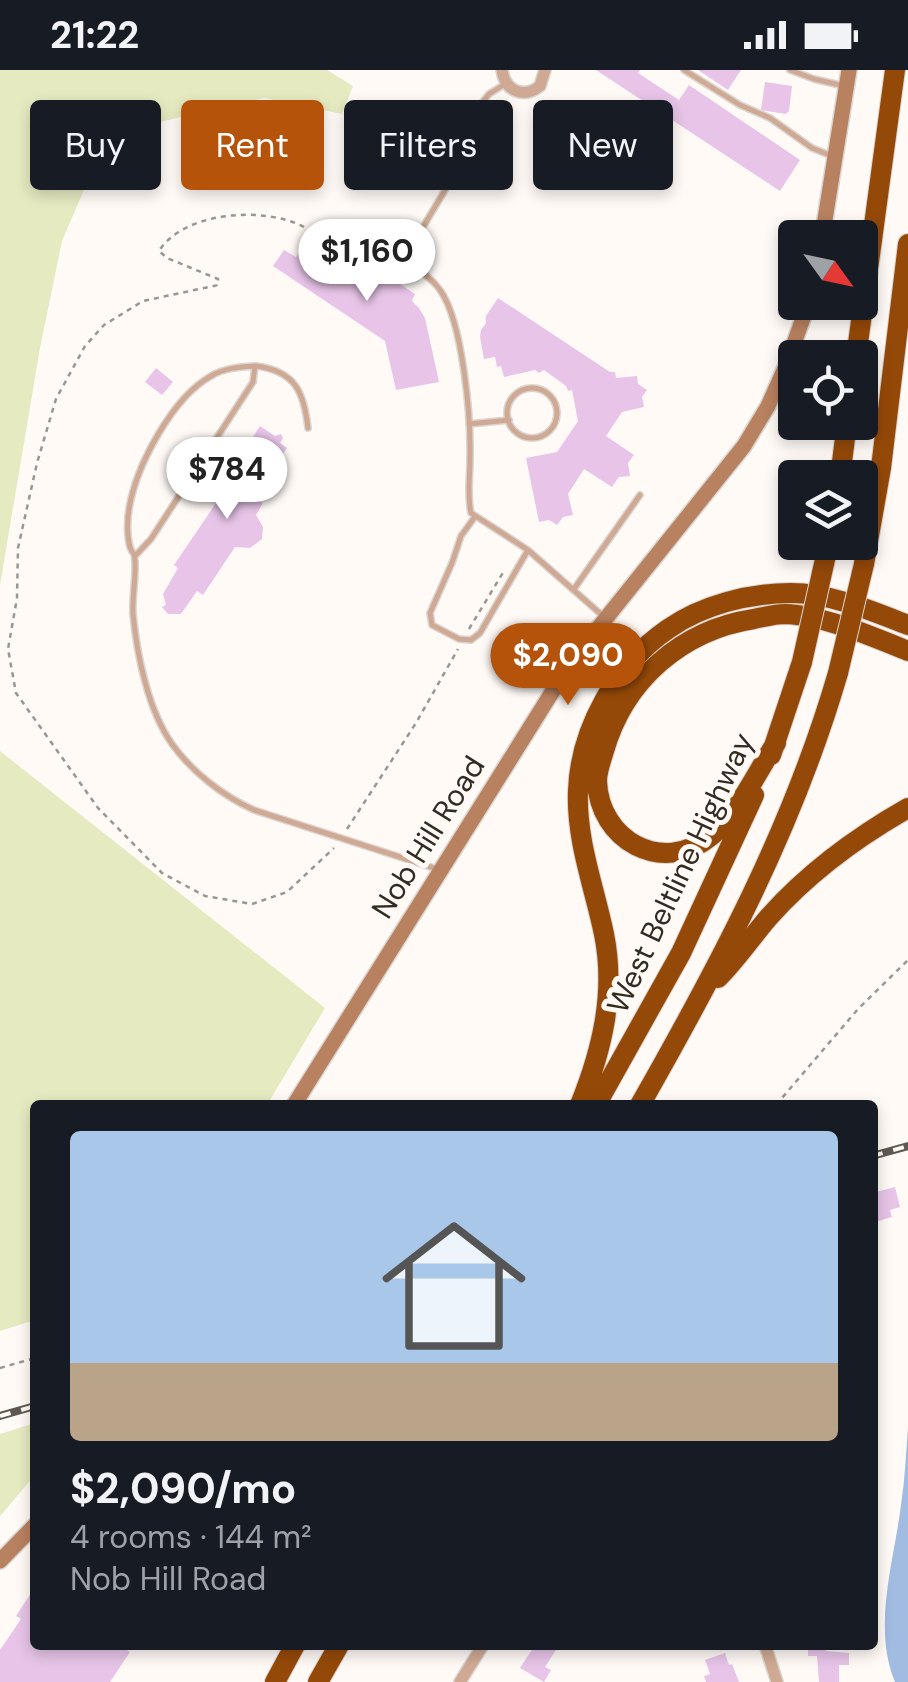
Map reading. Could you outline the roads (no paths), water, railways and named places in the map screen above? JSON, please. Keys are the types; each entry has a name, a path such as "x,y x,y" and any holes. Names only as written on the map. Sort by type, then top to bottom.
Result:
{"highway":[{"path":"858,340 895,70"},
{"path":"643,1100 751,900 822,728 864,564 881,468 908,244"},
{"path":"901,295 908,353"},
{"name":"West Beltline Highway","path":"599,1100 681,953 742,824 776,743 802,662 825,560"},
{"path":"582,1100 604,1031 609,985 604,936 580,836 578,790 586,744 604,701 630,663 667,629 705,610 750,596 794,593 834,600 908,626"},
{"path":"776,743 728,818 710,838 685,850 659,853 639,849 619,835 602,809 596,778 609,733 626,700 656,666 694,636 732,622 784,614 826,621 908,651"},
{"path":"703,994 811,876 878,825 908,808"},
{"path":"275,1682 293,1650"},
{"path":"318,1682 336,1650"}],"street":[{"path":"504,76 515,92 528,93 540,86 545,70"},
{"path":"825,220 848,78"},
{"name":"Nob Hill Road","path":"297,1100 570,662 744,446 768,406 803,320"},
{"path":"0,1561 30,1530"},
{"path":"460,1682 480,1650"},
{"path":"767,1650 777,1682"}],"lane":[{"path":"684,70 740,105 770,118 812,148 835,157"},
{"path":"790,70 814,79 848,78"},
{"path":"504,76 476,110 454,175 404,259 440,290 450,310 468,424 471,513 528,550 605,618"},
{"path":"308,428 305,398 288,376 255,366 235,367 211,376 189,393 158,434 142,465 129,510 128,538 135,556 133,612 144,679 172,744 196,770 236,802 440,870"},
{"path":"135,556 253,382 255,366"},
{"path":"526,390 541,390 556,407 557,416 550,431 535,438 518,434 509,420 509,405 518,393 526,390"},
{"path":"468,424 509,420"},
{"path":"574,589 640,495"},
{"path":"475,517 461,536 430,613 432,625 464,639 471,640 480,633 528,550"}],"water":[{"path":"908,1427 908,1682 895,1682 888,1661 885,1617"}],"railway":[{"path":"878,1154 908,1146"},
{"path":"0,1416 30,1407"}]}
